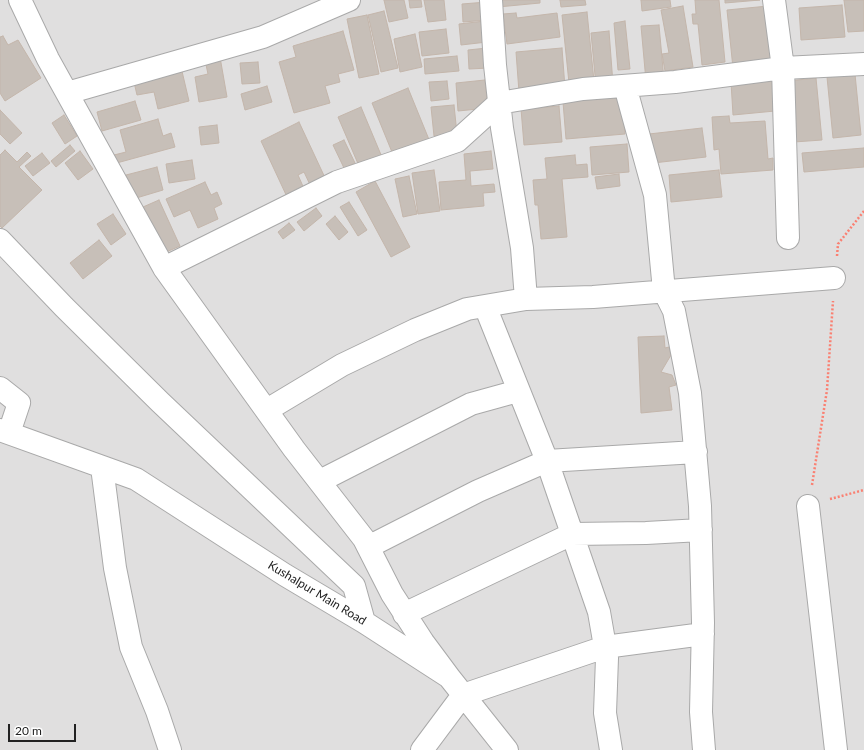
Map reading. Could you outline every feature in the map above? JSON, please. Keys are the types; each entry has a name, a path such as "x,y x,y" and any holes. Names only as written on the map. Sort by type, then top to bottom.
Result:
{"street":[{"path":"20,0 48,59 164,268 294,449 364,538 392,594 404,614 449,677"},
{"path":"67,93 263,38 349,0"},
{"path":"491,0 499,103 522,248 526,299"},
{"path":"774,0 783,68 788,238"},
{"path":"164,268 337,182 457,141 499,103 584,89 675,82 783,68 864,64"},
{"path":"625,86 655,195 664,291 674,311 690,393 696,452 701,530 703,634 701,712 704,750"},
{"path":"0,240 64,307 160,402 354,586 364,622"},
{"path":"267,410 342,365 415,330 467,309 526,299 593,296 834,278"},
{"path":"485,306 547,461 599,612 607,658 605,713 611,750"},
{"path":"0,388 19,403 4,432"},
{"path":"320,481 470,404 518,390"},
{"name":"Kushalpur Main Road","path":"4,432 136,479 285,575 364,622 449,677 507,750"},
{"path":"368,547 478,491 547,461 696,452"},
{"path":"102,467 115,568 131,647 157,711 170,750"},
{"path":"808,506 836,750"},
{"path":"404,614 572,534 646,533 701,530"},
{"path":"422,750 463,695 605,647 703,634"}],"path":[{"path":"864,211 838,244 834,278 833,314 827,390 808,506 864,490"}],"shaded area":[{"path":"0,0 864,0 864,750 0,750"}],"building":[{"path":"384,0 404,0 408,18 389,22"},
{"path":"409,0 421,0 422,7 410,8"},
{"path":"424,0 444,0 446,20 428,22"},
{"path":"497,0 540,0 540,3 498,7"},
{"path":"560,0 585,0 586,5 561,7"},
{"path":"641,0 670,0 671,7 642,11"},
{"path":"695,0 719,0 725,62 702,65 698,24 693,24 692,14 696,14"},
{"path":"725,0 760,0 725,3"},
{"path":"844,0 864,0 864,31 848,32"},
{"path":"487,2 488,20 463,22 462,4"},
{"path":"842,5 845,37 801,40 799,8"},
{"path":"683,6 693,67 665,71 662,54 669,53 661,10"},
{"path":"768,6 774,64 733,68 727,10"},
{"path":"384,11 398,68 381,72 368,15"},
{"path":"587,12 594,81 569,83 562,15"},
{"path":"516,13 517,18 557,13 560,37 507,44 503,14"},
{"path":"367,15 379,74 359,78 347,19"},
{"path":"485,21 487,42 461,45 459,24"},
{"path":"625,21 630,69 618,70 614,23"},
{"path":"659,25 664,80 646,81 641,26"},
{"path":"446,29 449,53 422,56 419,32"},
{"path":"343,31 354,70 338,74 340,82 325,86 330,103 294,113 279,62 296,57 293,46"},
{"path":"609,31 613,84 596,86 591,33"},
{"path":"415,34 422,67 400,72 394,39"},
{"path":"3,36 8,45 18,40 41,78 5,101 0,93 0,37"},
{"path":"487,48 489,68 469,69 468,50"},
{"path":"562,48 565,88 519,92 516,52"},
{"path":"457,56 459,71 425,74 424,59"},
{"path":"220,57 227,97 199,102 195,77 208,74 205,60"},
{"path":"258,62 260,83 242,84 240,63"},
{"path":"181,67 189,101 158,109 154,92 137,95 133,78"},
{"path":"855,74 861,135 833,138 827,77"},
{"path":"816,78 822,140 794,142 788,81"},
{"path":"772,79 775,111 733,115 731,82"},
{"path":"485,80 488,108 458,111 456,83"},
{"path":"447,81 449,99 431,101 429,82"},
{"path":"267,86 272,102 245,110 241,94"},
{"path":"408,88 430,142 394,157 372,103"},
{"path":"622,97 625,134 566,139 563,102"},
{"path":"135,101 141,120 102,131 97,112"},
{"path":"454,105 457,134 434,136 431,107"},
{"path":"559,106 562,142 524,145 521,109"},
{"path":"361,107 384,162 362,173 338,117"},
{"path":"0,110 22,133 10,144 0,134"},
{"path":"64,115 77,136 65,144 52,123"},
{"path":"729,116 730,123 765,121 768,159 773,158 773,170 721,174 719,149 714,150 712,117"},
{"path":"158,119 163,136 171,133 175,147 113,164 110,156 126,152 120,130"},
{"path":"299,122 327,182 312,189 304,172 298,175 305,191 288,199 261,141"},
{"path":"217,125 219,143 201,145 199,127"},
{"path":"702,128 706,157 653,163 649,134"},
{"path":"344,140 355,163 344,168 333,145"},
{"path":"627,144 629,172 592,175 590,147"},
{"path":"70,145 75,151 56,167 51,161"},
{"path":"864,148 864,167 804,172 802,153"},
{"path":"5,150 17,162 27,152 31,156 19,167 42,190 2,228 0,226 0,155"},
{"path":"80,151 93,169 78,180 65,163"},
{"path":"491,151 493,169 470,171 471,186 494,184 495,192 483,193 484,206 441,210 439,182 466,180 464,154"},
{"path":"42,153 50,163 33,176 25,166"},
{"path":"575,155 576,165 587,164 588,177 562,179 567,237 541,239 538,205 535,205 533,180 547,179 545,158"},
{"path":"192,160 195,179 169,183 166,164"},
{"path":"157,167 163,190 133,199 126,175"},
{"path":"434,170 440,211 418,214 412,173"},
{"path":"719,170 722,197 671,202 669,175"},
{"path":"619,174 620,186 597,189 595,177"},
{"path":"409,176 417,214 403,217 395,179"},
{"path":"375,181 410,247 391,257 356,192"},
{"path":"205,182 211,195 217,192 222,204 214,208 218,219 198,228 190,210 174,217 166,199"},
{"path":"159,200 180,246 164,253 143,207"},
{"path":"349,202 367,230 358,236 340,207"},
{"path":"316,208 322,216 304,231 297,222"},
{"path":"113,214 126,234 111,245 97,224"},
{"path":"335,216 348,232 339,240 326,224"},
{"path":"289,223 295,230 283,239 278,232"},
{"path":"99,240 112,256 83,279 70,263"},
{"path":"664,336 665,348 669,347 671,355 661,372 672,375 676,385 669,387 672,410 641,413 638,337"}]}
